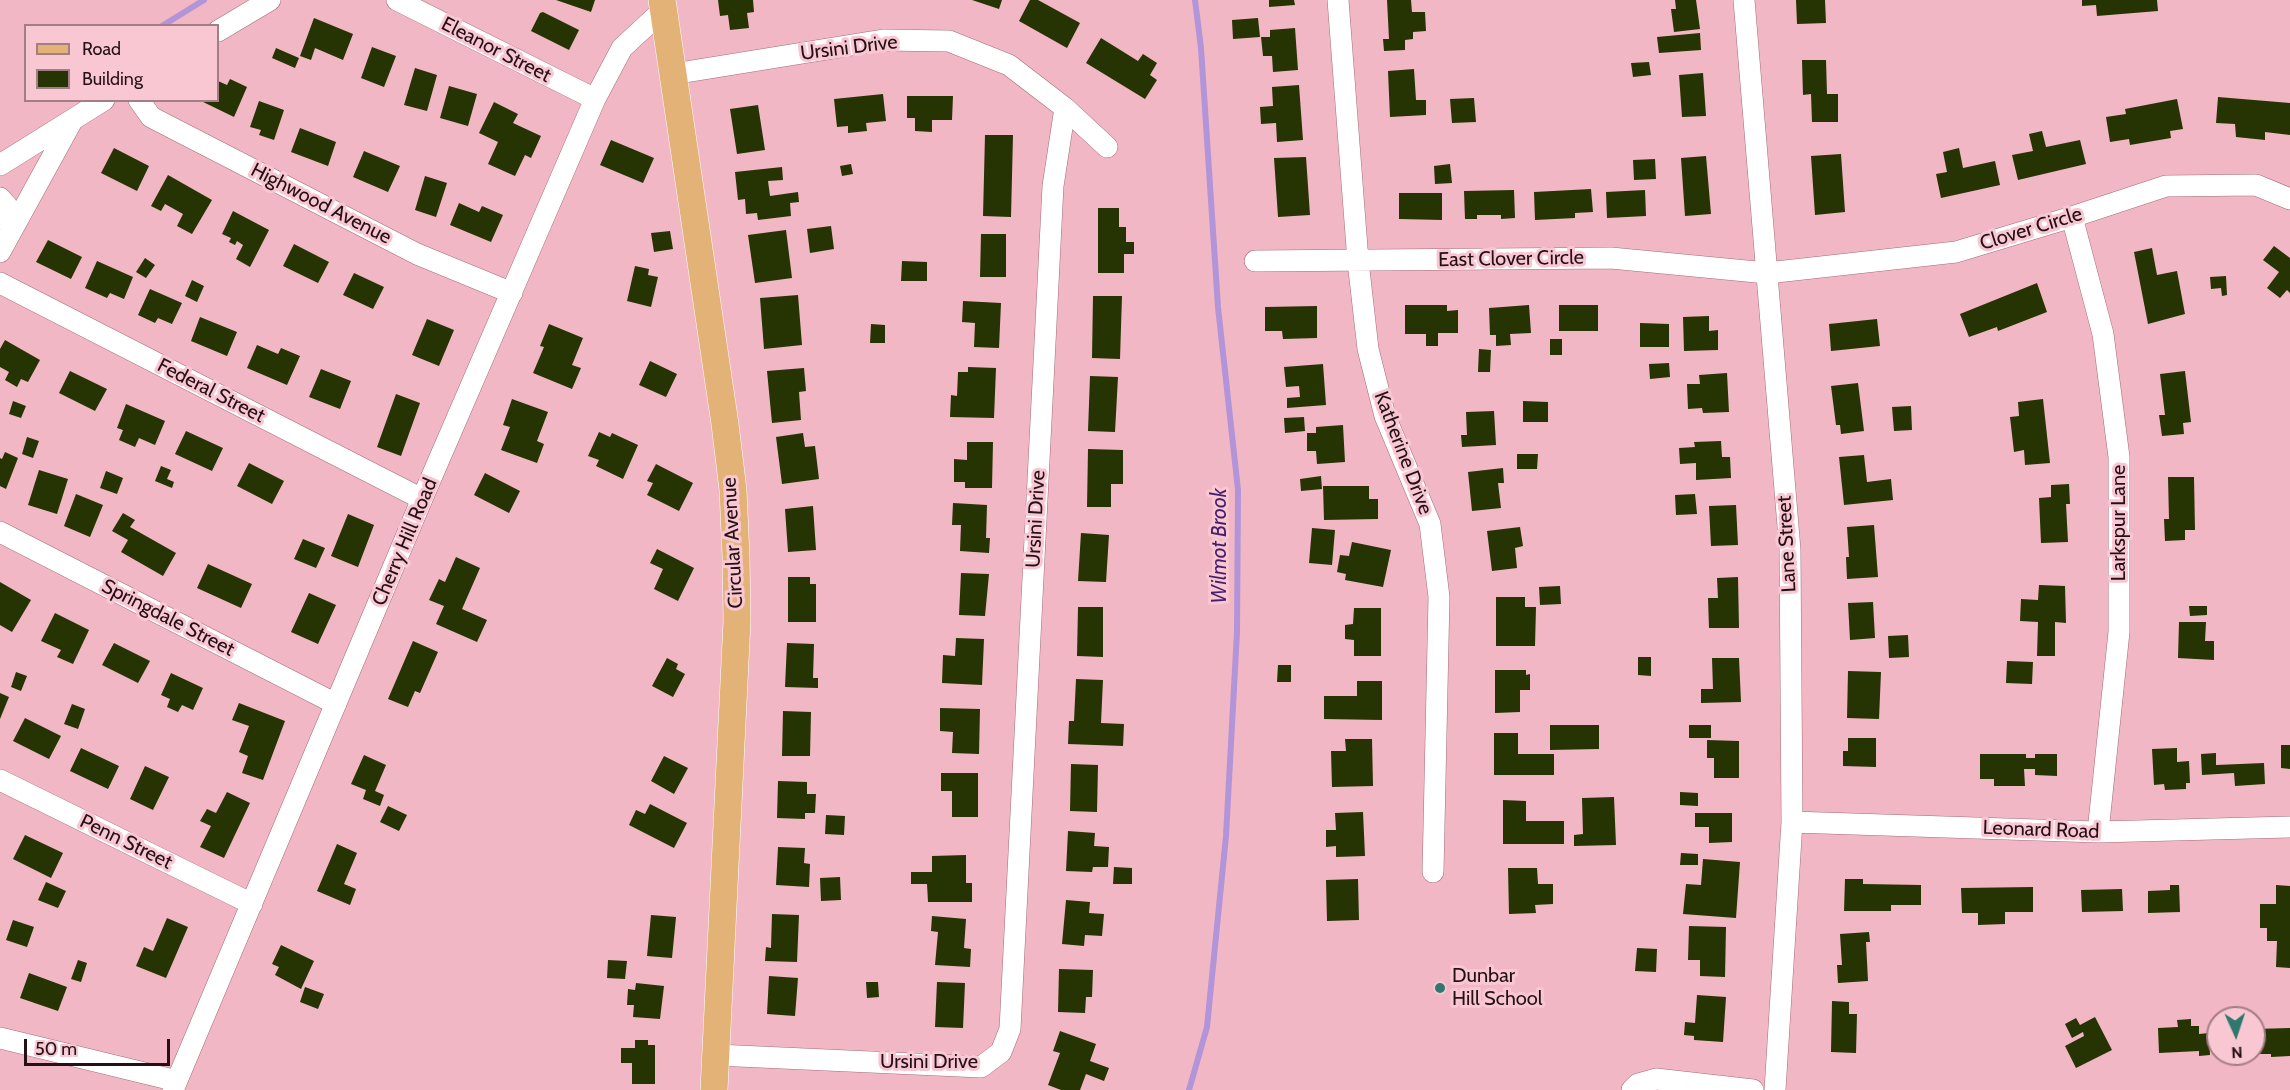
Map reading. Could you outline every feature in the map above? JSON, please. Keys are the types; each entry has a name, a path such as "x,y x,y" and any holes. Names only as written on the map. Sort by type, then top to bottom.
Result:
{"main road":[{"name":"Circular Avenue","path":"662,5 725,424 733,490 736,545 737,621 714,1090"}],"street":[{"path":"219,30 270,0"},
{"name":"Eleanor Street","path":"397,0 595,99"},
{"name":"Katherine Drive","path":"1338,0 1358,261 1368,349 1385,416 1430,524 1439,597 1433,872"},
{"name":"Lane Street","path":"1744,0 1790,550 1792,822 1775,1090"},
{"name":"Cherry Hill Road","path":"175,1085 422,500 595,99 622,48 662,5"},
{"name":"Ursini Drive","path":"673,74 883,40 949,41 1010,65 1065,108 1053,186 1010,1029 1002,1052 981,1067 716,1055"},
{"path":"0,165 101,102"},
{"name":"Highwood Avenue","path":"140,102 151,117 162,123 417,254 512,293"},
{"path":"1065,108 1107,147"},
{"path":"0,252 72,121"},
{"name":"Clover Circle","path":"1767,273 1956,252 2166,186 2256,185 2290,199"},
{"path":"0,198 7,207 11,231"},
{"name":"Larkspur Lane","path":"2072,217 2103,334 2119,457 2119,633 2098,832"},
{"name":"East Clover Circle","path":"1255,261 1611,258 1767,273"},
{"name":"Federal Street","path":"0,283 422,500"},
{"name":"Springdale Street","path":"0,532 336,704"},
{"name":"Penn Street","path":"0,780 252,904"},
{"name":"Leonard Road","path":"1792,822 2098,832 2290,827"},
{"path":"0,1038 175,1085"},
{"path":"1632,1090 1638,1084 1656,1079 1753,1090"}],"building":[{"path":"556,0 595,0 591,12"},
{"path":"718,0 753,0 754,12 747,13 749,28 730,30 728,15 720,16"},
{"path":"972,0 1002,0 999,9"},
{"path":"1030,0 1038,0 1080,23 1067,48 1019,21"},
{"path":"1269,0 1294,0 1295,5 1269,7"},
{"path":"1387,0 1411,0 1412,12 1425,12 1426,31 1413,32 1413,39 1405,40 1405,50 1384,51 1383,39 1389,39"},
{"path":"1675,0 1696,0 1700,29 1674,32 1671,9 1676,9"},
{"path":"1796,0 1825,0 1826,23 1797,24"},
{"path":"2082,0 2157,0 2158,11 2097,16 2096,5 2082,6"},
{"path":"543,12 579,30 569,50 531,31 540,13"},
{"path":"314,18 353,34 343,60 315,48 311,60 300,56"},
{"path":"1258,18 1260,37 1233,39 1232,20"},
{"path":"1295,28 1298,70 1273,72 1272,56 1263,56 1261,37 1270,37 1270,30"},
{"path":"1700,33 1701,50 1659,53 1657,37"},
{"path":"1101,38 1138,61 1143,54 1157,63 1150,75 1157,80 1145,99 1086,63"},
{"path":"372,47 396,56 384,87 361,78"},
{"path":"276,48 299,58 295,68 272,58"},
{"path":"1802,60 1826,60 1827,94 1838,94 1838,122 1812,122 1811,94 1803,95"},
{"path":"1649,62 1651,75 1633,77 1631,63"},
{"path":"415,68 437,75 427,111 404,105"},
{"path":"1414,69 1416,100 1426,100 1426,115 1390,117 1388,71"},
{"path":"1703,73 1706,116 1682,117 1679,75"},
{"path":"230,79 247,87 234,117 203,102 219,102 219,81 227,85"},
{"path":"1299,85 1303,140 1277,142 1276,123 1261,124 1260,107 1273,106 1272,87"},
{"path":"449,86 477,94 468,126 440,118"},
{"path":"883,94 886,121 866,123 867,131 848,133 848,126 837,127 834,99"},
{"path":"907,96 953,96 952,120 932,120 932,132 915,131 915,118 907,118"},
{"path":"2218,97 2290,103 2290,135 2265,132 2265,140 2236,137 2235,124 2216,123"},
{"path":"1474,98 1476,122 1452,123 1450,99"},
{"path":"2177,99 2183,129 2170,131 2171,138 2130,145 2129,139 2110,142 2106,117 2126,114 2125,109"},
{"path":"259,101 284,110 274,140 259,135 261,130 250,127"},
{"path":"494,102 518,114 513,123 541,136 531,158 525,155 515,176 488,164 498,142 479,133"},
{"path":"758,105 765,150 737,154 730,109"},
{"path":"300,128 336,142 328,166 291,152"},
{"path":"2042,131 2046,147 2080,140 2086,164 2018,180 2012,155 2033,151 2029,134"},
{"path":"985,135 1013,135 1011,217 983,216"},
{"path":"611,140 654,158 643,183 600,165"},
{"path":"114,148 149,166 137,191 101,173"},
{"path":"1959,148 1963,168 1995,161 2000,185 1941,198 1936,174 1947,172 1943,152"},
{"path":"364,151 400,166 388,192 353,177"},
{"path":"1841,154 1845,212 1815,215 1811,156"},
{"path":"1706,156 1711,214 1685,216 1681,158"},
{"path":"1306,157 1310,215 1278,217 1274,158"},
{"path":"1655,159 1656,179 1634,180 1633,160"},
{"path":"851,164 853,174 842,176 840,166"},
{"path":"1450,164 1452,183 1435,184 1434,166"},
{"path":"782,167 783,180 768,181 770,196 798,192 799,202 790,203 791,216 758,220 757,213 746,214 745,199 738,200 735,172"},
{"path":"168,175 212,200 192,234 177,226 183,214 165,204 161,211 151,206"},
{"path":"425,176 447,183 436,217 415,210"},
{"path":"1591,189 1593,212 1575,213 1575,218 1535,220 1534,192"},
{"path":"1514,190 1515,218 1501,219 1501,215 1477,215 1477,219 1465,219 1464,191"},
{"path":"1645,190 1646,216 1607,218 1606,192"},
{"path":"1399,193 1442,193 1442,220 1399,219"},
{"path":"459,203 479,212 482,206 503,215 491,242 450,225"},
{"path":"1098,208 1119,208 1119,227 1126,227 1126,242 1134,242 1134,254 1124,254 1124,273 1098,273"},
{"path":"233,211 269,230 250,267 236,259 243,245 237,241 235,245 229,242 231,238 222,234"},
{"path":"831,226 834,249 810,253 807,229"},
{"path":"786,230 792,278 755,283 748,235"},
{"path":"670,231 673,249 654,252 651,233"},
{"path":"981,234 1006,234 1006,277 980,277"},
{"path":"48,240 82,257 71,279 36,262"},
{"path":"294,244 329,262 318,283 283,266"},
{"path":"2274,246 2290,258 2290,293 2287,290 2280,298 2267,288 2279,272 2263,260"},
{"path":"2152,248 2157,275 2177,271 2185,314 2148,324 2134,252"},
{"path":"145,258 155,265 146,278 136,272"},
{"path":"97,261 133,277 124,299 110,293 107,298 85,288"},
{"path":"902,261 927,262 927,281 901,281"},
{"path":"635,266 649,269 648,275 658,277 651,307 627,301"},
{"path":"354,273 384,287 373,309 343,295"},
{"path":"2226,276 2227,295 2222,296 2221,288 2211,289 2210,277"},
{"path":"192,280 204,286 197,302 185,296"},
{"path":"2037,283 2047,312 1998,331 1997,327 1969,337 1960,314"},
{"path":"150,289 182,303 172,324 158,318 155,323 138,315"},
{"path":"798,295 802,345 764,349 760,298"},
{"path":"1093,296 1122,296 1120,359 1092,358"},
{"path":"963,301 1001,303 999,348 974,347 975,323 962,322"},
{"path":"1405,305 1447,305 1447,311 1458,310 1458,333 1438,333 1438,346 1426,346 1426,334 1405,334"},
{"path":"1529,305 1531,333 1510,334 1511,345 1496,346 1496,335 1490,335 1489,308"},
{"path":"1559,305 1598,305 1598,331 1559,331"},
{"path":"1317,306 1317,338 1283,339 1282,331 1265,331 1265,307"},
{"path":"1709,316 1709,331 1718,330 1718,350 1684,351 1683,317"},
{"path":"200,317 237,332 227,356 191,341"},
{"path":"427,319 454,330 439,366 412,355"},
{"path":"1877,319 1880,346 1831,351 1829,324"},
{"path":"1640,323 1669,324 1669,347 1640,347"},
{"path":"549,324 583,338 572,365 581,368 572,389 533,373 544,347 540,346"},
{"path":"871,324 885,325 885,343 870,343"},
{"path":"1550,339 1562,339 1562,355 1550,355"},
{"path":"5,340 40,360 28,382 21,379 17,387 5,380 9,372 0,367 0,349"},
{"path":"257,345 278,354 281,348 300,356 287,385 247,368"},
{"path":"1479,349 1491,350 1490,372 1478,372"},
{"path":"650,361 677,374 666,397 639,385"},
{"path":"1669,363 1670,377 1650,379 1649,364"},
{"path":"1323,364 1326,405 1287,408 1287,398 1300,397 1299,386 1286,387 1284,367"},
{"path":"968,367 996,368 994,418 950,417 951,395 957,396 958,372 968,372"},
{"path":"804,368 806,391 799,392 801,420 772,423 767,371"},
{"path":"321,369 351,381 340,409 309,397"},
{"path":"70,371 107,389 95,411 59,393"},
{"path":"2185,371 2191,422 2183,423 2184,434 2162,436 2159,415 2165,415 2160,374"},
{"path":"1727,373 1729,412 1703,413 1702,408 1688,409 1687,384 1700,384 1699,375"},
{"path":"1090,376 1118,377 1115,432 1088,431"},
{"path":"1858,383 1864,431 1841,434 1840,425 1836,425 1831,386"},
{"path":"396,394 420,403 401,456 377,447"},
{"path":"512,399 548,412 537,441 544,444 537,463 501,450 510,427 503,425"},
{"path":"2043,399 2050,463 2025,465 2024,450 2014,452 2010,417 2019,416 2018,402"},
{"path":"13,401 26,406 21,418 9,414"},
{"path":"1523,401 1548,402 1548,422 1523,422"},
{"path":"126,404 165,421 155,445 139,438 135,447 119,440 123,430 117,428"},
{"path":"1911,406 1912,430 1894,431 1892,407"},
{"path":"1494,411 1496,445 1462,447 1461,435 1467,435 1466,412"},
{"path":"1304,417 1305,431 1285,433 1284,418"},
{"path":"1343,425 1345,462 1317,464 1316,451 1307,451 1307,433 1316,433 1316,427"},
{"path":"186,431 223,448 212,471 175,454"},
{"path":"599,432 610,437 612,433 638,445 623,479 596,466 599,460 588,456"},
{"path":"803,433 805,447 815,446 819,479 782,484 776,437"},
{"path":"27,437 39,441 33,458 22,454"},
{"path":"1721,441 1722,457 1730,457 1731,478 1696,480 1696,463 1680,464 1679,448 1695,447 1694,442"},
{"path":"967,442 993,442 992,488 965,488 965,482 954,482 954,459 967,460"},
{"path":"1088,449 1123,450 1123,484 1111,484 1111,507 1087,507"},
{"path":"5,452 18,458 6,489 0,486 0,458 2,459"},
{"path":"1517,454 1538,454 1537,469 1517,469"},
{"path":"1864,455 1867,482 1891,479 1893,500 1844,505 1839,457"},
{"path":"249,463 284,481 272,504 237,486"},
{"path":"656,464 693,483 679,511 647,495 653,483 647,481"},
{"path":"161,466 171,470 167,479 174,482 172,488 155,481"},
{"path":"1503,468 1504,483 1498,483 1501,508 1472,511 1468,472"},
{"path":"39,470 68,479 57,514 28,505"},
{"path":"106,471 123,478 117,494 100,488"},
{"path":"485,473 520,491 509,513 474,495"},
{"path":"1321,476 1322,489 1301,491 1300,479"},
{"path":"2168,477 2194,477 2195,530 2185,530 2185,540 2165,541 2164,519 2169,519"},
{"path":"2069,484 2070,504 2066,504 2068,542 2041,543 2039,498 2051,497 2051,485"},
{"path":"1323,486 1369,486 1369,499 1378,499 1378,519 1324,520"},
{"path":"76,494 103,505 90,537 64,526"},
{"path":"1695,494 1697,514 1676,515 1675,495"},
{"path":"953,503 987,505 986,538 990,538 989,553 960,551 961,525 952,525"},
{"path":"1736,505 1738,545 1711,546 1709,506"},
{"path":"813,506 816,550 788,552 785,509"},
{"path":"123,513 135,520 130,527 176,553 163,576 121,552 128,540 112,531"},
{"path":"348,514 374,525 358,567 331,556"},
{"path":"1874,525 1878,577 1847,579 1846,557 1849,557 1847,527"},
{"path":"1520,527 1523,546 1515,548 1517,568 1492,571 1487,531"},
{"path":"1312,528 1335,530 1332,565 1309,563"},
{"path":"1081,533 1109,535 1106,582 1078,581"},
{"path":"303,539 325,548 316,568 294,559"},
{"path":"1352,542 1391,550 1383,587 1345,580 1346,574 1337,572 1340,555 1349,556"},
{"path":"657,549 694,568 678,601 654,589 663,569 650,563"},
{"path":"456,557 480,568 462,609 487,620 477,642 436,624 444,606 429,600 439,579 445,582"},
{"path":"208,564 252,584 241,608 197,588"},
{"path":"961,573 989,574 985,616 959,615"},
{"path":"788,577 810,577 810,584 816,584 816,622 788,622"},
{"path":"1738,577 1739,628 1709,628 1708,598 1718,598 1717,578"},
{"path":"0,582 31,600 12,632 0,625"},
{"path":"2039,585 2065,586 2066,623 2055,622 2055,656 2037,656 2038,622 2020,621 2021,599 2038,600"},
{"path":"1560,586 1561,604 1540,605 1539,587"},
{"path":"309,593 336,605 318,644 291,632"},
{"path":"1496,597 1525,597 1525,607 1536,607 1535,646 1496,646"},
{"path":"1873,602 1875,638 1850,640 1848,603"},
{"path":"2189,606 2207,606 2207,615 2190,616"},
{"path":"1078,607 1103,607 1103,657 1077,656"},
{"path":"1354,608 1381,608 1381,656 1354,656 1354,640 1345,639 1345,625 1353,624"},
{"path":"55,613 89,630 73,664 57,657 61,650 41,641"},
{"path":"2179,622 2206,622 2205,641 2214,641 2214,660 2178,658"},
{"path":"1908,635 1909,657 1889,658 1888,636"},
{"path":"956,638 984,639 982,685 942,683 943,655 955,656"},
{"path":"413,641 438,652 420,693 415,691 408,707 388,699"},
{"path":"114,643 150,661 138,683 102,665"},
{"path":"787,643 814,644 813,678 818,678 818,688 785,687"},
{"path":"1638,657 1651,657 1651,676 1638,675"},
{"path":"667,658 678,664 676,669 685,674 673,697 652,686"},
{"path":"1712,658 1739,658 1741,702 1701,703 1701,689 1713,689"},
{"path":"2007,661 2033,662 2032,684 2006,683"},
{"path":"1278,665 1291,665 1291,682 1277,682"},
{"path":"1495,670 1526,670 1526,675 1530,674 1530,690 1520,690 1520,712 1495,713"},
{"path":"1848,671 1881,672 1879,719 1847,718"},
{"path":"16,672 27,676 21,691 11,687"},
{"path":"171,673 203,688 193,710 182,705 178,712 167,707 170,699 161,695"},
{"path":"1076,679 1103,680 1101,723 1124,724 1123,746 1068,744 1069,721 1074,721"},
{"path":"1357,681 1382,681 1382,720 1324,719 1324,696 1357,696"},
{"path":"0,693 9,697 0,719"},
{"path":"239,703 285,721 263,780 242,773 248,756 239,752 249,726 232,720"},
{"path":"72,704 85,709 78,729 64,724"},
{"path":"940,708 980,709 979,754 952,753 953,732 940,731"},
{"path":"783,711 811,712 810,756 782,756"},
{"path":"25,718 61,736 49,759 13,741"},
{"path":"1550,725 1599,725 1599,749 1550,750"},
{"path":"1689,725 1711,725 1711,738 1689,738"},
{"path":"1494,733 1518,733 1518,754 1554,754 1554,775 1494,775"},
{"path":"1848,738 1876,738 1876,767 1843,766 1843,751 1848,751"},
{"path":"1345,739 1372,739 1373,786 1332,787 1331,751 1346,751"},
{"path":"1707,740 1739,741 1739,778 1714,778 1714,758 1707,758"},
{"path":"2281,745 2290,745 2290,769 2281,768"},
{"path":"81,748 119,766 108,789 70,771"},
{"path":"2177,748 2177,762 2189,761 2190,783 2186,783 2186,789 2165,790 2164,784 2154,785 2152,749"},
{"path":"2216,753 2216,765 2264,763 2265,784 2235,786 2234,773 2202,775 2201,754"},
{"path":"1980,754 2026,754 2026,758 2035,758 2035,754 2057,754 2057,776 2035,775 2035,769 2024,769 2025,786 1994,786 1994,779 1980,779"},
{"path":"364,755 386,765 375,791 384,795 380,806 363,799 366,790 351,784"},
{"path":"664,756 688,768 674,794 651,781"},
{"path":"1071,764 1098,765 1097,812 1070,811"},
{"path":"145,766 169,777 153,810 130,799"},
{"path":"941,773 978,773 978,817 952,817 952,791 941,791"},
{"path":"778,781 807,782 807,794 816,794 815,813 805,813 805,819 777,818"},
{"path":"227,792 250,803 224,858 200,847 211,826 200,821 207,809 216,813"},
{"path":"1680,792 1698,793 1698,806 1680,805"},
{"path":"1614,797 1616,845 1574,846 1574,835 1583,834 1582,798"},
{"path":"1503,800 1526,801 1526,821 1564,821 1564,844 1503,844"},
{"path":"650,804 687,823 674,848 629,825 636,810 645,814"},
{"path":"388,806 407,815 399,831 380,822"},
{"path":"1363,812 1365,856 1336,857 1336,846 1326,847 1326,830 1336,830 1335,813"},
{"path":"1695,813 1732,813 1732,842 1709,843 1709,827 1695,827"},
{"path":"826,815 845,816 844,835 825,834"},
{"path":"1068,831 1095,833 1094,846 1109,847 1108,867 1093,867 1092,872 1066,871"},
{"path":"25,835 63,853 51,878 13,859"},
{"path":"337,844 357,853 344,884 356,889 350,905 317,891"},
{"path":"778,847 805,848 804,863 810,864 809,887 776,885"},
{"path":"1681,853 1698,854 1698,865 1680,865"},
{"path":"966,855 966,883 972,883 972,902 928,902 927,884 911,884 911,872 932,872 932,856"},
{"path":"1703,859 1740,862 1736,918 1683,914 1686,884 1701,885"},
{"path":"1114,867 1132,868 1132,884 1113,884"},
{"path":"1508,868 1537,868 1538,884 1553,884 1553,904 1535,905 1536,913 1509,914"},
{"path":"840,877 841,900 821,901 820,878"},
{"path":"1358,879 1359,920 1327,921 1326,880"},
{"path":"1845,879 1863,879 1863,884 1921,885 1921,905 1891,905 1891,911 1844,911"},
{"path":"46,882 66,891 58,908 38,900"},
{"path":"2170,885 2179,885 2180,912 2148,913 2148,891 2170,890"},
{"path":"2276,885 2290,886 2290,968 2276,967 2277,941 2267,941 2267,928 2260,928 2260,904 2276,904"},
{"path":"2033,887 2033,912 2005,912 2005,924 1978,925 1978,913 1962,913 1961,888"},
{"path":"2122,889 2123,911 2082,912 2081,890"},
{"path":"1066,900 1090,902 1089,913 1104,914 1102,936 1085,935 1084,946 1062,944"},
{"path":"772,914 799,915 797,962 765,961 766,947 771,948"},
{"path":"651,915 676,917 672,958 647,956"},
{"path":"932,916 966,919 964,948 971,949 970,967 935,965 938,932 931,931"},
{"path":"167,918 188,927 166,978 136,966 144,947 153,951"},
{"path":"13,920 34,927 27,947 6,940"},
{"path":"1689,926 1726,927 1725,977 1700,976 1700,960 1688,960"},
{"path":"1869,932 1870,942 1866,942 1868,981 1838,983 1837,965 1842,965 1840,934"},
{"path":"281,945 314,961 301,989 275,975 279,967 272,964"},
{"path":"1637,948 1657,949 1656,972 1635,971"},
{"path":"78,960 87,963 81,982 71,979"},
{"path":"608,960 627,961 625,979 607,978"},
{"path":"1059,969 1093,970 1092,997 1086,997 1085,1013 1058,1012"},
{"path":"29,973 67,987 58,1011 20,998"},
{"path":"769,976 798,978 795,1016 767,1014"},
{"path":"866,982 878,982 879,997 867,998"},
{"path":"937,982 965,983 963,1028 935,1027"},
{"path":"636,983 664,986 660,1019 633,1017 634,1005 627,1005 628,989 635,990"},
{"path":"305,987 324,994 318,1009 300,1002"},
{"path":"1697,995 1726,997 1723,1042 1694,1040 1694,1036 1684,1035 1685,1022 1695,1023"},
{"path":"1832,1001 1849,1002 1849,1014 1857,1014 1856,1053 1831,1052"},
{"path":"2095,1017 2112,1050 2076,1068 2065,1046 2084,1036 2083,1032 2072,1038 2065,1024 2076,1018 2080,1025"},
{"path":"2191,1019 2191,1026 2199,1026 2199,1034 2206,1033 2206,1055 2199,1056 2199,1051 2159,1053 2158,1028 2178,1027 2177,1020"},
{"path":"2290,1028 2290,1056 2271,1057 2271,1054 2266,1054 2266,1029"},
{"path":"1060,1031 1096,1044 1090,1061 1109,1068 1104,1081 1086,1074 1080,1090 1061,1090 1048,1085 1060,1053 1053,1051"},
{"path":"635,1040 648,1040 648,1045 655,1045 655,1084 632,1084 632,1063 621,1063 621,1048 635,1048"}],"waterway":[{"path":"165,24 204,0"},
{"name":"Wilmot Brook","path":"1189,1090 1207,1027 1226,836 1237,632 1238,490 1218,307 1201,48 1195,0"}],"place":[{"name":"Dunbar Hill School","path":"1440,988"}]}
